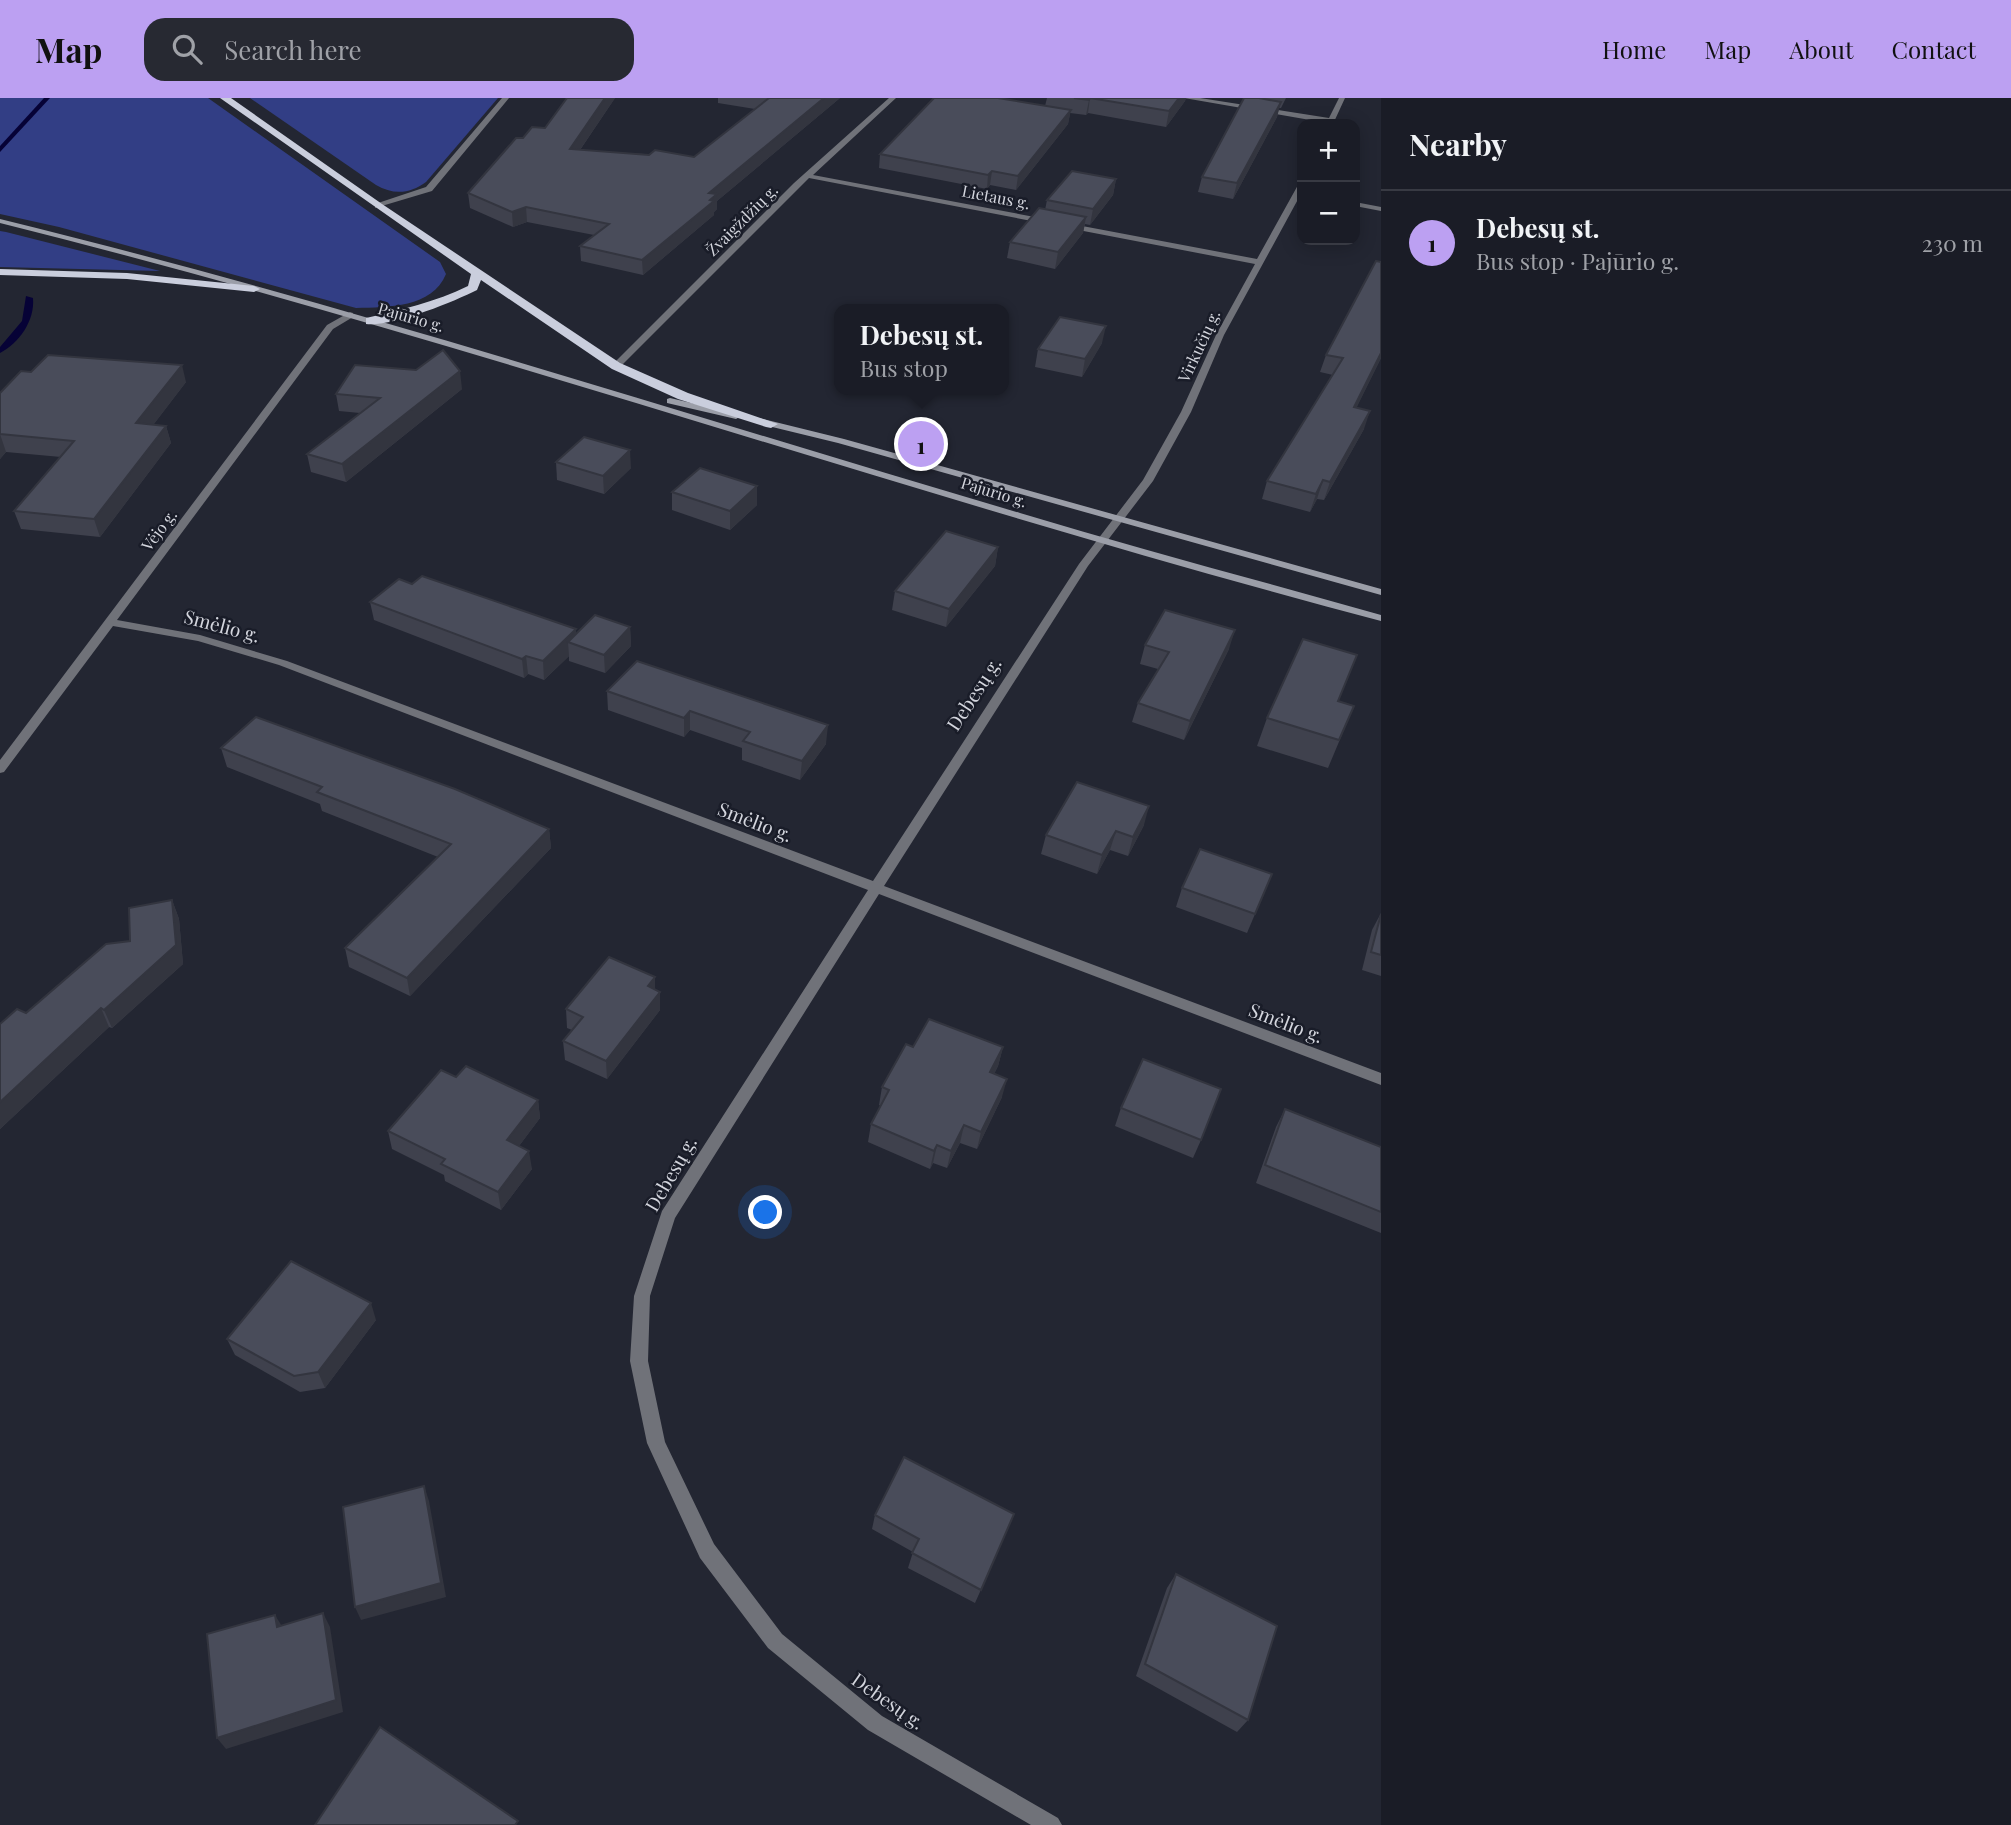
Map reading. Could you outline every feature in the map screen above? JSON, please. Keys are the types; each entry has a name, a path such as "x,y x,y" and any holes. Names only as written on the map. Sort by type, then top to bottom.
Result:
{"highway":[{"path":"225,98 477,274 616,366 683,396 771,424"},
{"path":"0,272 86,273 186,280 254,289"},
{"path":"370,321 452,299 473,288 477,274"}],"main road":[{"name":"Pajūrio g.","path":"0,221 350,315 1102,540 1381,618"},
{"name":"Pajūrio g.","path":"560,376 771,424 1381,592"}],"street":[{"path":"378,206 429,189 506,98"},
{"name":"Žvaigždžių g.","path":"616,366 808,176 893,98"},
{"path":"1187,98 1308,119"},
{"path":"1333,119 1342,98"},
{"name":"Lietaus g.","path":"808,176 1261,262"},
{"name":"Virkučių g.","path":"1120,518 1148,481 1186,412 1220,335 1297,201"},
{"path":"1360,205 1381,209"},
{"name":"Vėjo g.","path":"0,769 330,327 350,315"},
{"name":"Debesų g.","path":"1051,1825 876,1723 775,1640 707,1550 656,1443 639,1361 642,1296 668,1216 874,888 1076,575 1120,518"},
{"name":"Smėlio g.","path":"110,622 200,638 283,663 1381,1079"}],"shaded area":[{"path":"0,98 208,98 440,262 446,274 431,294 420,299 395,306 356,308 59,227 0,214"},
{"path":"250,98 498,98 426,182 401,192 376,185"},
{"path":"0,231 6,232 160,271 0,267"}],"building":[{"path":"567,98 605,98 570,149 649,155 655,150 694,157 769,98 824,98 709,193 717,194 710,200 714,201 642,260 580,246 609,224 526,207 512,212 468,193 516,138 523,138 532,127 545,128"},
{"path":"934,98 998,98 1071,110 1018,176 992,171 988,175 880,154"},
{"path":"1090,98 1179,98 1169,111"},
{"path":"1244,98 1281,102 1237,183 1202,177"},
{"path":"1072,171 1116,179 1093,209 1047,200"},
{"path":"1039,208 1086,217 1058,252 1010,242"},
{"path":"1376,261 1381,262 1381,353 1354,407 1370,411 1330,482 1323,480 1316,494 1267,481 1343,358 1326,355"},
{"path":"1060,317 1106,326 1085,359 1038,349"},
{"path":"443,350 460,371 342,464 307,454 380,398 336,394 355,365 416,370"},
{"path":"48,355 182,365 136,423 166,426 94,519 14,511 74,441 0,434 0,393 21,371 31,372"},
{"path":"584,437 630,450 603,476 556,462"},
{"path":"700,468 757,486 730,511 672,492"},
{"path":"946,531 998,547 949,609 895,591"},
{"path":"422,576 576,629 543,661 526,656 522,659 370,602 399,579 412,584"},
{"path":"1165,610 1235,630 1190,721 1138,703 1169,652 1145,645"},
{"path":"595,615 630,627 604,655 568,642"},
{"path":"1303,639 1357,655 1338,701 1354,706 1339,740 1267,718"},
{"path":"637,661 828,725 802,761 743,741 750,732 690,711 684,718 607,691"},
{"path":"256,717 455,789 549,829 407,978 345,948 451,844 317,792 322,787 221,748"},
{"path":"1077,782 1149,806 1133,837 1116,831 1102,855 1046,835"},
{"path":"1200,849 1272,874 1255,914 1182,888"},
{"path":"172,900 176,945 104,1010 101,1008 0,1102 0,1024 17,1009 26,1013 106,944 130,941 129,908"},
{"path":"1381,914 1381,955 1371,952"},
{"path":"609,957 655,977 648,986 660,992 606,1061 563,1041 583,1017 566,1009"},
{"path":"929,1019 1003,1047 990,1072 1007,1079 981,1132 964,1125 951,1151 937,1145 934,1151 871,1124 889,1090 882,1087 906,1044 913,1047"},
{"path":"1143,1059 1221,1089 1201,1140 1121,1108"},
{"path":"466,1066 538,1100 507,1140 529,1151 498,1192 441,1164 445,1159 388,1131 441,1070 456,1077"},
{"path":"1285,1109 1381,1147 1381,1212 1265,1165"},
{"path":"291,1261 371,1303 318,1372 294,1376 227,1339"},
{"path":"904,1457 1014,1514 981,1590 912,1553 919,1539 875,1515"},
{"path":"424,1486 441,1583 355,1607 343,1507"},
{"path":"1176,1574 1277,1626 1248,1720 1145,1664"},
{"path":"323,1613 336,1700 217,1738 207,1634 275,1615 277,1627"},
{"path":"380,1727 518,1821 515,1825 315,1825"}],"waterway":[{"path":"0,150 47,98"},
{"path":"0,351 18,334 26,321 30,307 29,298"}],"place":[{"name":"Debesų st.","path":"921,444"}]}
